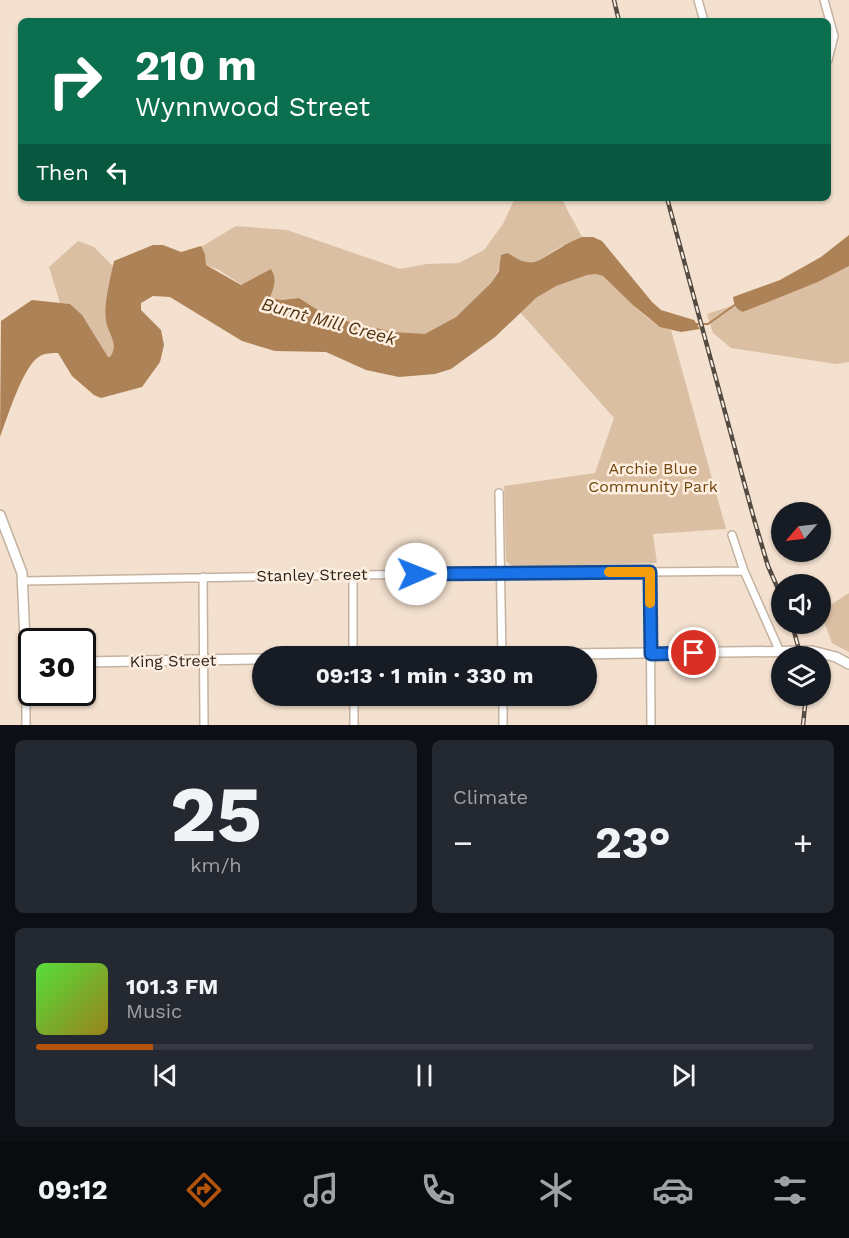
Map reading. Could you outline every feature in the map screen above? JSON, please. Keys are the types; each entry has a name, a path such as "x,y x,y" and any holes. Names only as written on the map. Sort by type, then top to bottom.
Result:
{"street":[{"path":"698,0 703,18"},
{"path":"824,0 829,18"},
{"path":"831,25 834,36 831,48"},
{"path":"499,493 502,646"},
{"path":"0,515 17,555 24,581 27,628"},
{"path":"732,535 744,571 777,646"},
{"name":"Stanley Street","path":"24,581 744,571"},
{"path":"650,572 651,725"},
{"path":"353,575 353,646"},
{"path":"203,577 204,725"},
{"path":"597,655 771,652"},
{"path":"831,656 849,664"},
{"name":"King Street","path":"96,662 252,659"},
{"path":"26,725 27,706"},
{"path":"354,706 354,725"},
{"path":"503,706 503,725"}],"green space":[{"path":"514,201 563,201 582,237 535,262 523,261 508,253 491,283 456,317 425,335 393,332 329,317 299,298 282,300 270,298 275,283 271,269 242,285 219,270 206,265 205,254 201,247 236,226 287,230 400,269 427,264 459,263 484,250 503,224"},
{"path":"78,241 94,247 113,266 105,315 113,341 113,351 110,357 70,304 60,303 49,267"},
{"path":"849,266 849,362 836,364 731,348 713,333 707,314 734,305 743,312 818,282"},
{"name":"Archie Blue Community Park","path":"590,274 600,274 650,320 671,330 726,529 653,534 657,563 513,567 506,561 504,486 595,473 614,418 520,312 536,298 568,280"},
{"path":"849,593 849,652 832,643 829,634 831,634 832,604"}],"water":[{"path":"849,235 849,266 818,282 743,312 735,306 733,297 780,280 821,257"},
{"path":"582,237 593,237 602,241 652,302 661,310 694,320 700,329 681,332 660,327 603,276 587,275 556,286 536,298 495,337 451,369 435,374 399,377 366,370 326,352 275,351 242,341 170,297 153,296 141,303 141,310 161,330 164,345 160,362 142,387 101,398 94,395 72,376 58,353 42,355 34,361 22,381 0,437 1,321 32,300 70,304 82,315 110,357 114,348 106,322 106,308 114,261 153,245 163,245 181,252 201,246 205,254 206,265 241,285 271,269 275,280 270,298 282,300 299,298 329,317 393,332 425,334 456,317 491,283 499,271 501,255 508,253 523,261 535,262"}],"waterway":[{"name":"Burnt Mill Creek","path":"694,324 708,324 736,304"}],"railway":[{"path":"614,0 618,18"},
{"path":"668,201 754,519 772,574"},
{"path":"795,634 798,646"},
{"path":"803,725 805,706"}],"slow traffic":[{"path":"609,572 650,572 650,603"}],"route":[{"path":"416,574 650,572 651,654 694,653"}]}
